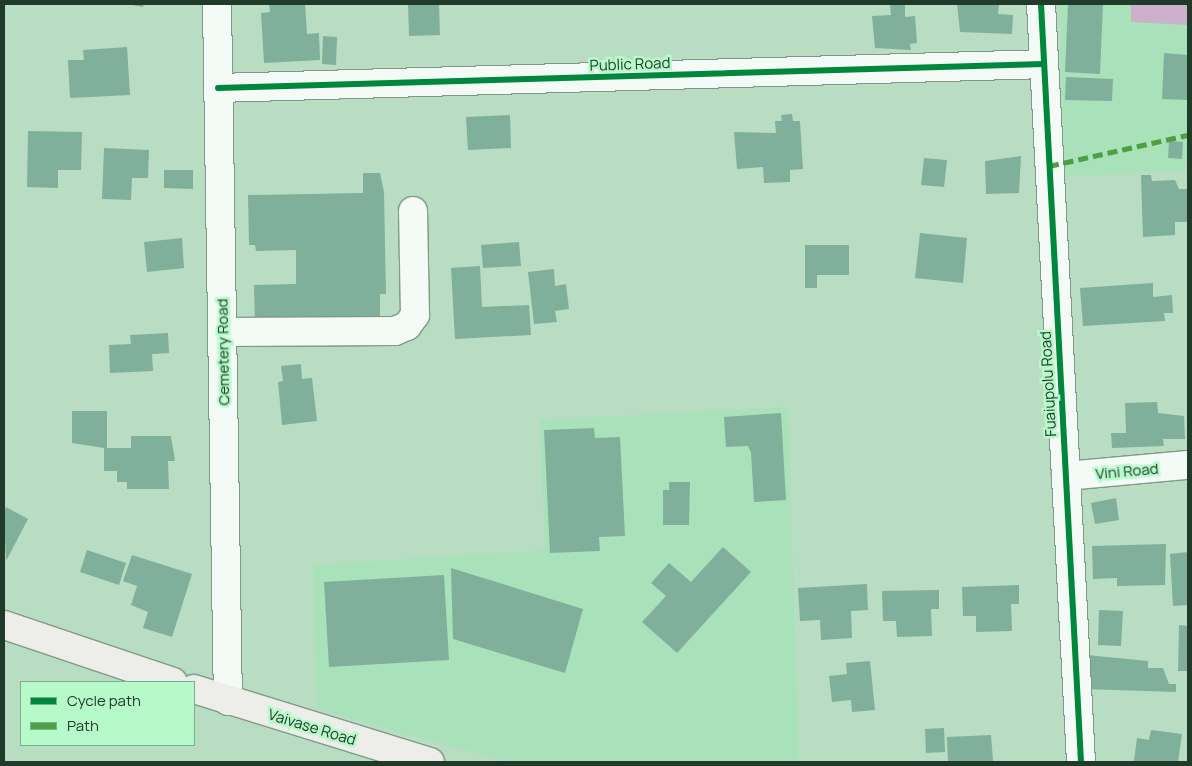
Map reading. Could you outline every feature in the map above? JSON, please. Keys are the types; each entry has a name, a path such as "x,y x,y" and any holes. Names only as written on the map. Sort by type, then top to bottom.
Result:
{"main road":[{"path":"4,625 170,681"},
{"name":"Vaivase Road","path":"195,689 430,762"}],"street":[{"name":"Cemetery Road","path":"216,4 228,701"},
{"name":"Fuaiupolu Road","path":"1041,4 1081,762"},
{"name":"Public Road","path":"218,88 1044,64"},
{"path":"223,332 395,331 407,326 415,315 413,211"},
{"name":"Vini Road","path":"1066,476 1188,466"}],"shaded area":[{"path":"1059,4 1188,4 1188,170 1065,177"},
{"path":"1131,4 1188,4 1188,25 1131,22"},
{"path":"788,407 799,762 508,762 317,709 313,565 545,550 540,420"}],"building":[{"path":"126,4 144,4 143,7"},
{"path":"269,4 305,4 307,34 319,33 320,60 264,63 261,13 270,12"},
{"path":"408,4 439,4 440,35 409,36"},
{"path":"890,4 905,4 905,17 915,16 917,43 910,44 911,50 875,48 872,16 891,15"},
{"path":"957,4 999,4 998,14 1013,15 1012,34 960,32"},
{"path":"1068,4 1103,4 1100,74 1065,72"},
{"path":"323,36 337,37 336,65 322,64"},
{"path":"127,47 130,95 70,98 68,60 84,60 83,50"},
{"path":"1164,53 1188,55 1188,100 1162,99"},
{"path":"1066,77 1113,79 1112,101 1065,100"},
{"path":"792,114 793,121 800,121 803,169 790,170 790,182 764,183 763,167 737,169 734,132 776,133 775,121 782,121 781,115"},
{"path":"510,115 511,148 468,150 466,117"},
{"path":"28,131 82,132 81,170 58,170 58,188 27,187"},
{"path":"1169,141 1183,142 1182,159 1168,158"},
{"path":"104,148 149,150 148,178 132,178 131,200 102,199"},
{"path":"1021,156 1019,193 986,194 985,161"},
{"path":"924,158 947,160 944,187 921,185"},
{"path":"164,170 193,170 193,189 164,188"},
{"path":"363,173 380,173 384,192 386,294 380,294 380,322 255,325 254,285 296,284 296,250 256,251 255,245 249,245 248,195 363,193"},
{"path":"1141,175 1151,175 1152,181 1175,180 1179,189 1188,189 1188,222 1175,222 1175,235 1143,237"},
{"path":"920,233 967,238 963,283 915,278"},
{"path":"182,238 184,268 147,272 144,242"},
{"path":"519,242 521,266 483,268 481,245"},
{"path":"805,245 849,245 849,275 817,275 817,288 805,288"},
{"path":"480,266 482,307 529,305 531,335 455,339 451,268"},
{"path":"554,269 555,286 566,284 569,309 555,311 557,322 534,324 528,272"},
{"path":"1153,283 1153,297 1172,295 1173,313 1164,313 1165,321 1083,326 1080,288"},
{"path":"168,333 169,353 152,354 153,371 110,373 109,345 131,344 130,335"},
{"path":"301,364 302,379 312,378 317,421 282,425 278,382 283,381 281,366"},
{"path":"1157,402 1158,413 1184,416 1185,439 1163,439 1164,446 1112,448 1111,433 1126,433 1125,403"},
{"path":"72,411 107,411 107,448 131,448 131,436 171,436 175,461 168,461 169,489 127,489 127,482 117,482 117,471 104,471 104,448 72,443"},
{"path":"781,413 786,500 754,502 751,453 748,446 726,447 724,417"},
{"path":"594,428 595,438 620,437 625,536 599,537 600,551 550,553 544,430"},
{"path":"669,482 690,482 689,525 663,525 663,490 669,490"},
{"path":"1116,498 1119,520 1095,524 1091,503"},
{"path":"6,507 28,519 6,561 4,512"},
{"path":"1166,544 1165,585 1117,586 1117,578 1093,579 1092,546"},
{"path":"723,547 751,572 677,653 642,622 666,596 651,583 669,563 691,582"},
{"path":"87,550 126,563 119,585 80,572"},
{"path":"1188,552 1188,605 1173,606 1170,554"},
{"path":"132,555 192,574 172,637 143,628 148,612 131,605 137,586 123,581"},
{"path":"451,568 583,609 565,673 453,639"},
{"path":"444,575 449,660 329,667 324,582"},
{"path":"867,584 868,610 851,611 852,638 821,640 820,620 800,621 798,588"},
{"path":"1019,585 1019,604 1011,604 1012,631 976,632 976,616 963,616 962,587"},
{"path":"939,590 939,609 931,609 932,636 897,637 896,621 883,621 882,591"},
{"path":"1099,610 1123,611 1121,646 1098,645"},
{"path":"1179,625 1188,626 1188,671 1178,671"},
{"path":"1087,655 1148,661 1148,668 1163,668 1169,684 1176,684 1176,692 1085,689"},
{"path":"870,661 875,710 852,712 851,700 832,702 829,676 847,674 846,663"},
{"path":"944,728 945,752 926,753 925,729"},
{"path":"1151,730 1182,734 1178,762 1134,761 1137,738 1149,740"},
{"path":"991,735 993,761 948,762 947,737"}],"marked path":[{"path":"1049,166 1188,135"}],"cycle path":[{"path":"1041,4 1081,762"},
{"path":"218,88 1044,64"}]}
